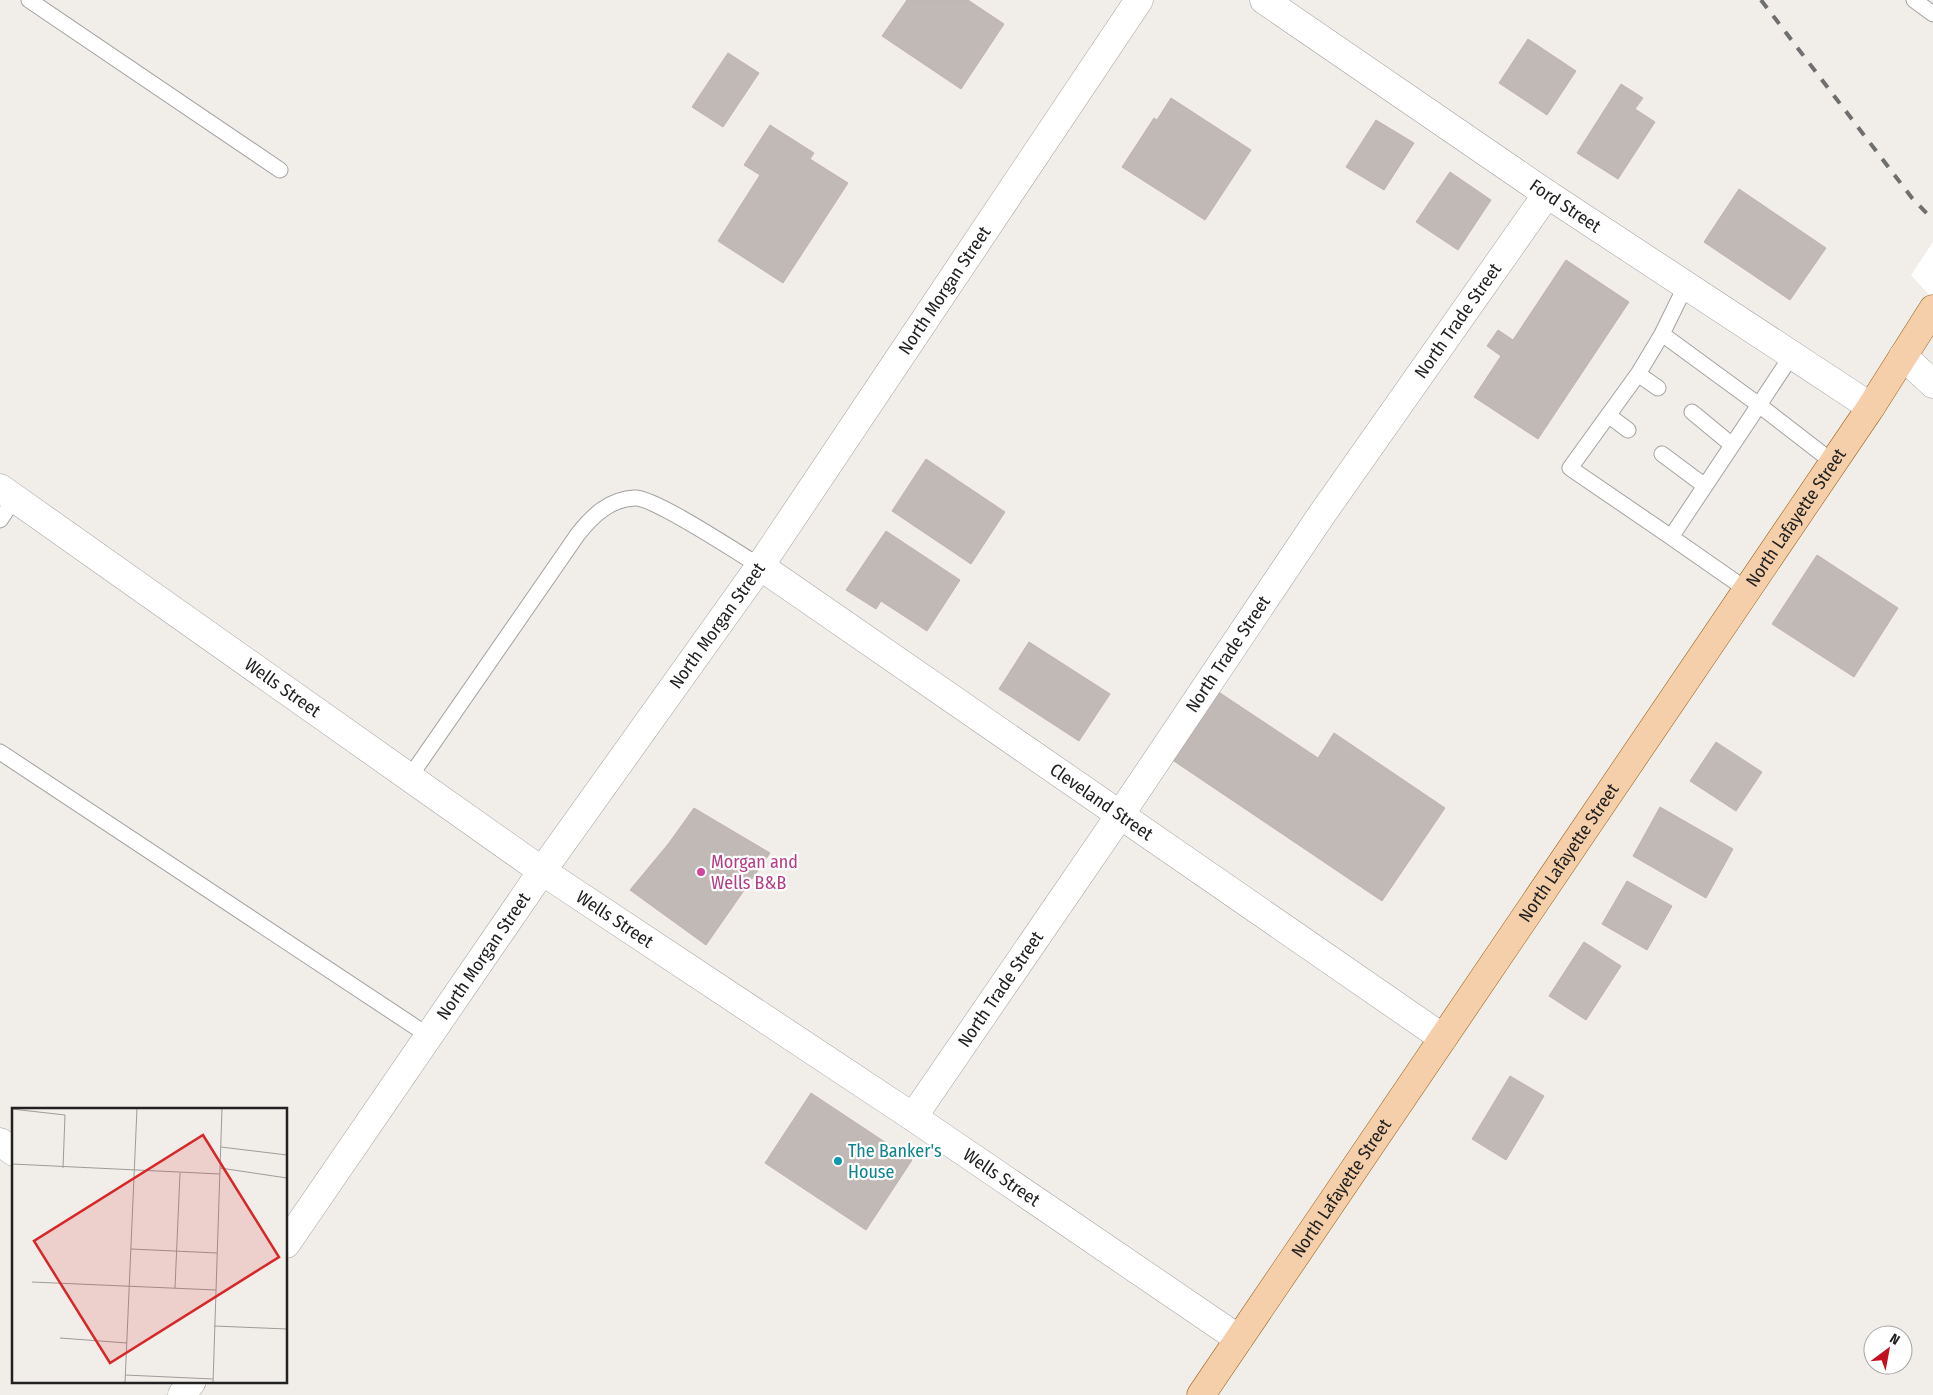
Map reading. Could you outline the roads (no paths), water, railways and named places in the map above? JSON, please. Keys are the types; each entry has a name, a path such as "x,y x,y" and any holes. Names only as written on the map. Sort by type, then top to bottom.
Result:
{"main road":[{"name":"North Lafayette Street","path":"1201,1395 1872,407 1933,309"}],"street":[{"name":"North Morgan Street","path":"288,1241 542,872 760,566 1139,0"},
{"name":"Ford Street","path":"1264,0 1547,194 1872,407"},
{"name":"North Trade Street","path":"913,1117 1120,815 1320,517 1547,194"},
{"path":"1903,356 1933,384"},
{"name":"Wells Street","path":"5,502 409,778 542,872 913,1117 1239,1338"},
{"name":"Cleveland Street","path":"760,566 1443,1038"},
{"path":"0,1142 12,1151"},
{"path":"182,1395 191,1382"}],"lane":[{"path":"29,0 280,170"},
{"path":"1914,0 1933,14"},
{"path":"1686,285 1662,334 1638,374 1570,468 1746,590"},
{"path":"1662,334 1834,463"},
{"path":"1671,537 1792,355"},
{"path":"1638,374 1658,388"},
{"path":"1692,412 1732,445"},
{"path":"1608,415 1628,430"},
{"path":"1662,454 1705,486"},
{"path":"409,778 578,534 590,519 617,500 637,498 656,504 760,566"},
{"path":"0,752 429,1036"}],"railway":[{"path":"1761,0 1912,198 1933,220"}],"place":[{"name":"Morgan and Wells B&B","path":"701,872"},
{"name":"The Banker's House","path":"838,1161"}]}
